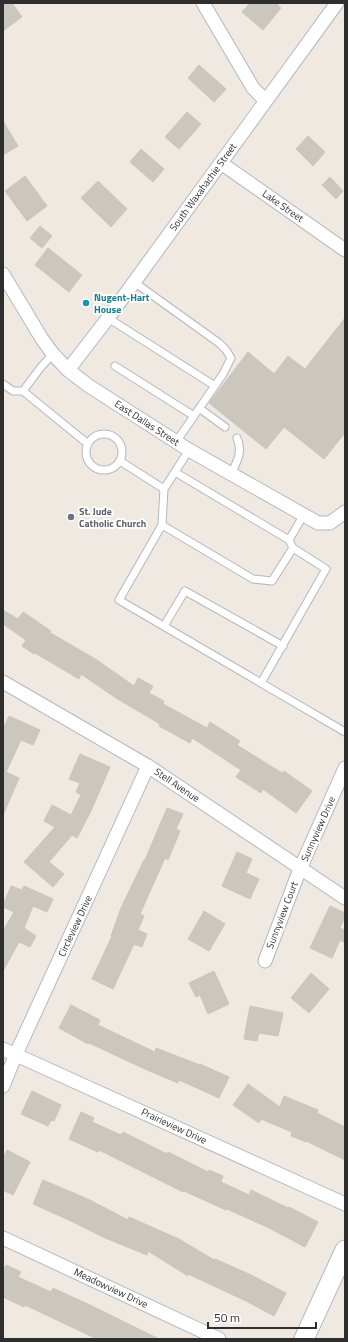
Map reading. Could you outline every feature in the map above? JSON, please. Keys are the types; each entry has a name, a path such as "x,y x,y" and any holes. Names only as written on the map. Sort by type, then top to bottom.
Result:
{"street":[{"path":"203,3 253,88 266,102"},
{"name":"South Waxahachie Street","path":"68,370 108,318 337,3"},
{"name":"Lake Street","path":"221,163 345,250"},
{"name":"East Dallas Street","path":"3,274 32,323 53,354 68,370 89,386 188,450 318,524 330,523 345,512"},
{"name":"Stell Avenue","path":"3,682 148,766 345,898"},
{"name":"Circleview Drive","path":"3,1086 16,1054 148,766"},
{"name":"Sunnyview Drive","path":"300,869 345,768"},
{"name":"Sunnyview Court","path":"265,961 300,869"},
{"name":"Prairieview Drive","path":"3,1049 345,1204"},
{"name":"Meadowview Drive","path":"3,1238 219,1339"},
{"path":"304,1339 345,1250"}],"lane":[{"path":"134,282 219,343 231,358 223,374 176,442"},
{"path":"108,318 215,386"},
{"path":"23,391 53,354"},
{"path":"115,366 194,416"},
{"path":"3,384 13,391 23,391 88,444"},
{"path":"199,408 225,426"},
{"path":"108,434 113,436 121,444 122,450 120,461 116,466 104,471 93,466 86,456 88,444 96,436 108,434"},
{"path":"231,474 238,460 240,451 237,438"},
{"path":"188,450 164,489 162,525 119,600 345,732"},
{"path":"120,461 164,489"},
{"path":"175,472 289,540 293,548 326,569 262,683"},
{"path":"289,540 303,516"},
{"path":"162,525 253,579 272,581 293,548"},
{"path":"164,626 185,591 283,646"}],"building":[{"path":"3,3 12,3 22,17 3,31"},
{"path":"250,3 276,3 281,8 263,30 242,12"},
{"path":"199,65 226,89 214,102 188,78"},
{"path":"187,112 201,124 179,149 165,137"},
{"path":"3,121 18,146 3,155"},
{"path":"308,136 325,152 313,166 296,149"},
{"path":"141,149 164,169 153,182 130,162"},
{"path":"25,176 47,206 27,221 5,191"},
{"path":"330,177 343,191 336,199 322,185"},
{"path":"98,181 127,209 111,227 81,198"},
{"path":"40,226 52,236 42,248 30,238"},
{"path":"48,248 82,275 69,292 35,265"},
{"path":"345,318 345,433 324,459 284,427 266,449 209,403 248,352 274,374 288,356 305,369"},
{"path":"3,610 18,619 23,612 51,631 49,632 97,660 134,686 138,678 153,686 149,693 164,701 163,704 207,728 210,722 240,741 237,745 282,773 284,771 312,791 296,813 263,789 261,793 236,777 241,770 192,738 190,743 159,726 160,724 116,698 81,674 79,679 22,646 26,640 3,624"},
{"path":"9,716 40,730 33,745 21,740 6,772 19,778 3,815 3,729"},
{"path":"80,754 110,767 91,811 77,838 72,835 49,862 64,874 53,887 24,862 55,827 44,821 52,805 71,815 81,795 76,792 80,783 69,779"},
{"path":"167,808 183,814 176,829 180,831 168,860 165,858 140,914 144,916 138,930 147,934 142,947 134,944 113,989 92,979 112,936 121,908 145,860"},
{"path":"237,852 252,859 246,873 259,879 250,899 222,886"},
{"path":"11,886 22,890 24,886 53,899 47,912 33,906 24,928 36,936 30,947 19,942 3,971 3,931 14,912 3,907 3,905"},
{"path":"330,906 345,913 345,917 340,928 345,930 345,943 340,940 332,958 310,948"},
{"path":"204,911 225,924 209,951 188,939"},
{"path":"214,971 229,1004 208,1014 200,995 196,997 189,983"},
{"path":"311,973 329,989 309,1013 291,998"},
{"path":"71,1005 100,1020 98,1025 155,1052 156,1048 200,1064 229,1077 219,1098 179,1080 178,1083 147,1070 89,1043 88,1044 59,1028"},
{"path":"250,1006 283,1013 278,1036 259,1033 257,1041 244,1039"},
{"path":"248,1084 280,1107 284,1096 318,1110 317,1113 345,1127 345,1160 306,1141 291,1136 292,1132 261,1119 259,1123 233,1105"},
{"path":"32,1091 61,1105 54,1121 51,1120 48,1126 21,1114"},
{"path":"81,1112 94,1118 92,1122 121,1135 123,1132 167,1154 168,1152 208,1172 209,1170 223,1176 221,1182 249,1195 251,1190 318,1222 305,1247 269,1228 227,1209 226,1210 184,1191 183,1192 99,1150 98,1152 69,1139"},
{"path":"7,1150 30,1162 13,1195 3,1190 3,1159"},
{"path":"43,1180 90,1200 128,1220 129,1217 179,1239 214,1260 215,1259 249,1274 286,1293 274,1316 188,1274 188,1276 148,1251 147,1255 105,1238 33,1204"},
{"path":"6,1265 21,1272 18,1277 51,1292 53,1288 159,1339 97,1339 25,1305 24,1307 3,1297 3,1273"}],"place":[{"name":"Nugent-Hart House","path":"86,303"},
{"name":"St. Jude Catholic Church","path":"71,517"}]}
